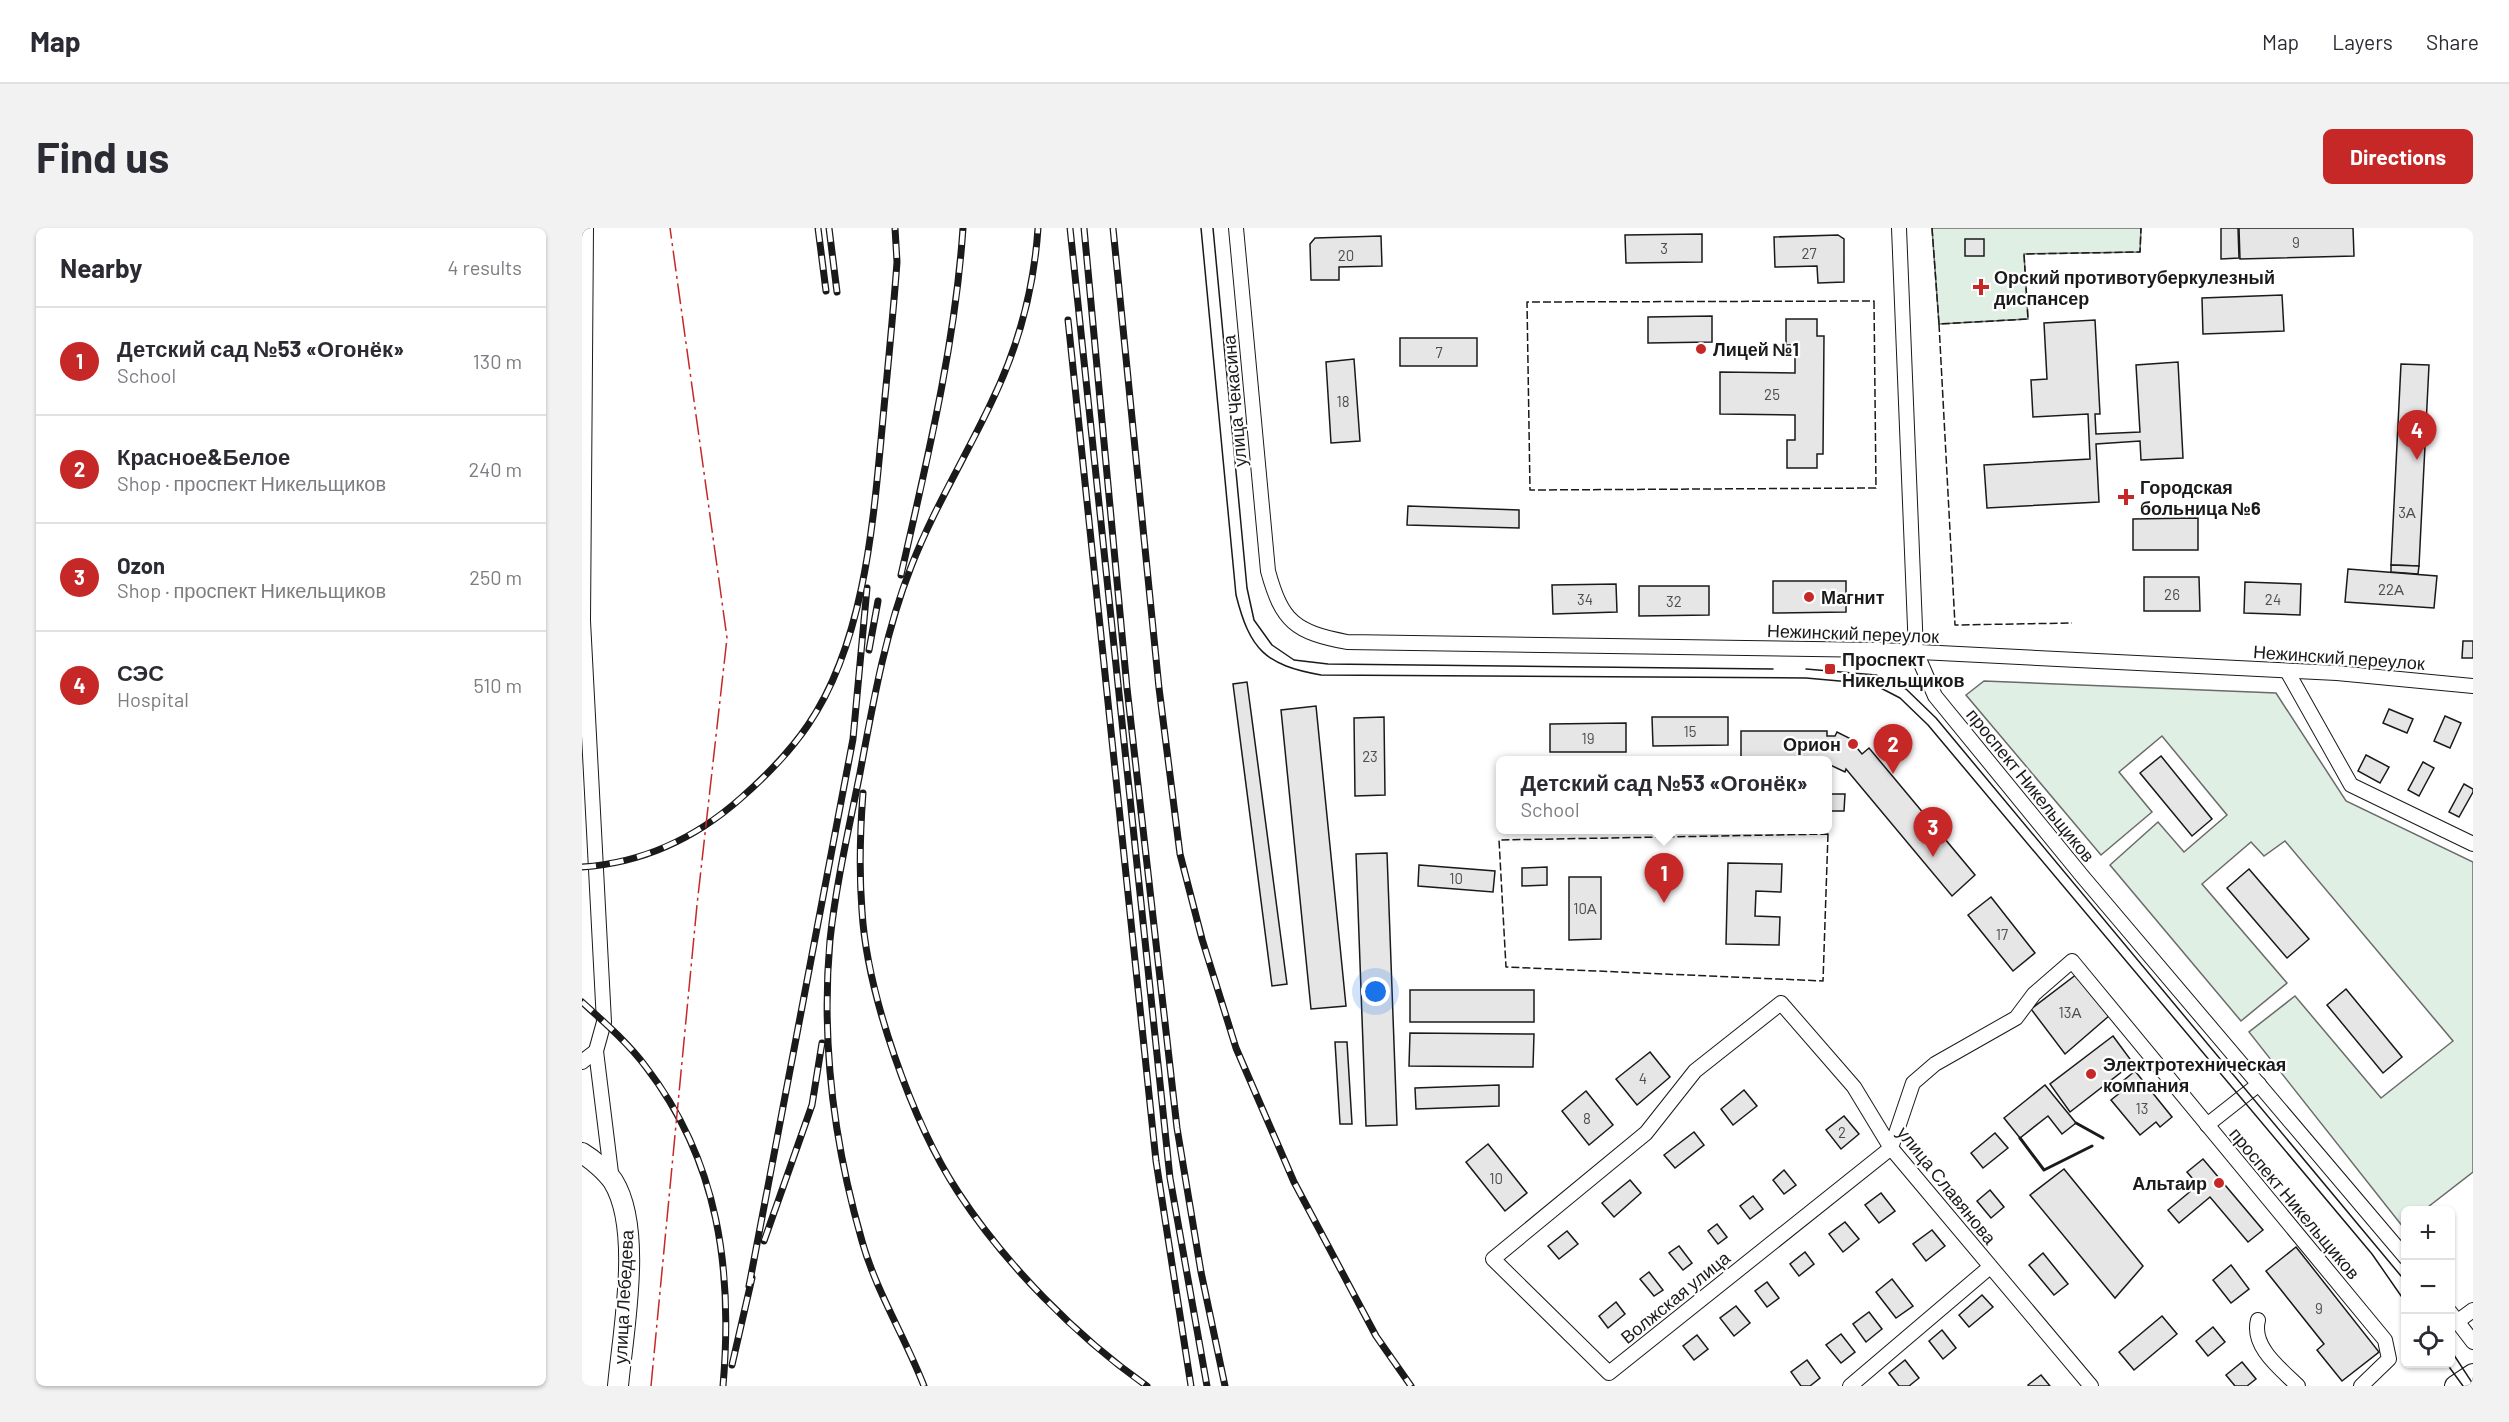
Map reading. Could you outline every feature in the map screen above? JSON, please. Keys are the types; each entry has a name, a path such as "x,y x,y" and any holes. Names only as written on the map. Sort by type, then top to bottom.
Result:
{"main road":[{"name":"улица Лебедева","path":"582,1153 612,1180 627,1218 629,1259 618,1386"},
{"path":"2455,1386 2473,1374"}],"street":[{"path":"586,228 583,621 604,1022 596,1051 612,1180"},
{"name":"улица Чекасина","path":"1236,228 1268,571"},
{"name":"проспект Никельщиков","path":"1899,228 1916,652 1935,696 2083,877 2401,1251"},
{"name":"Нежинский переулок","path":"1268,571 1276,600 1294,625 1318,636 1347,642 1916,652 2385,676 2473,686"},
{"path":"2287,671 2351,785 2473,844"},
{"name":"проспект Никельщиков","path":"1891,1148 1912,1083 1935,1064 2016,1018 2034,994 2072,961 2385,1340 2389,1359 2361,1386"},
{"name":"улица Славянова","path":"1493,1259 1646,1133 1695,1071 1781,1003 1854,1088 1891,1148 2091,1386"},
{"path":"582,1062 596,1051"},
{"path":"2208,1125 2259,1084"},
{"name":"Волжская улица","path":"1493,1259 1609,1373 1891,1148"},
{"path":"1850,1386 1990,1267"},
{"path":"2455,1316 2473,1311"},
{"path":"2455,1317 2473,1342"},
{"path":"2258,1320 2256,1329 2265,1352 2298,1386"}],"green space":[{"name":"Орский противотуберкулезный диспансер","path":"1932,228 2141,228 2140,252 2024,254 2028,319 1939,324"},
{"path":"1984,681 2276,693 2346,801 2473,862 2473,1172 2429,1206 2401,1206 2401,1224 2249,1032 2295,996 2381,1098 2453,1041 2285,841 2264,856 2251,842 2202,884 2287,983 2241,1021 2110,865 2158,822 2184,852 2227,815 2162,736 2119,772 2152,812 2101,855 1966,695"}],"building":[{"path":"2221,228 2238,228 2239,258 2221,259"},
{"path":"2239,228 2353,228 2354,256 2240,259"},
{"path":"1702,234 1702,262 1626,263 1625,235"},
{"path":"1838,235 1844,239 1844,282 1818,283 1817,266 1775,267 1774,237"},
{"path":"1381,236 1382,266 1339,267 1339,280 1311,280 1310,244 1315,238"},
{"path":"1965,239 1984,239 1984,256 1965,256"},
{"path":"2282,295 2284,331 2203,334 2202,298"},
{"path":"1712,316 1712,342 1648,343 1648,317"},
{"path":"1786,319 1817,319 1817,336 1824,336 1823,454 1817,454 1817,468 1787,468 1787,440 1795,440 1795,415 1720,414 1720,372 1795,373 1795,345 1786,345"},
{"path":"2095,320 2100,414 2095,414 2096,434 2140,432 2136,365 2178,362 2183,458 2141,460 2140,441 2096,444 2099,502 1987,508 1984,465 2090,459 2088,414 2033,417 2031,380 2047,379 2044,323"},
{"path":"1400,338 1477,338 1477,366 1400,366"},
{"path":"1354,359 1360,441 1331,443 1326,362"},
{"path":"2401,364 2429,365 2419,566 2391,565"},
{"path":"1408,506 1519,510 1519,528 1407,525"},
{"path":"2198,518 2198,550 2133,550 2133,519"},
{"path":"2391,565 2419,566 2418,574 2391,572"},
{"path":"2348,569 2437,576 2434,608 2345,602"},
{"path":"2144,577 2199,577 2200,611 2144,611"},
{"name":"Магнит","path":"1773,581 1846,581 1846,612 1773,613"},
{"path":"2245,582 2301,584 2300,615 2244,613"},
{"path":"1616,584 1617,612 1553,614 1552,585"},
{"path":"1639,586 1709,586 1709,615 1639,616"},
{"path":"2463,641 2473,641 2473,658 2462,658"},
{"path":"1247,682 1287,984 1272,986 1233,684"},
{"path":"1316,706 1346,1006 1311,1009 1281,710"},
{"path":"2389,709 2413,719 2407,733 2383,723"},
{"path":"2445,716 2461,723 2450,748 2434,741"},
{"path":"1384,717 1385,795 1355,796 1354,718"},
{"path":"1652,717 1728,717 1728,745 1653,746"},
{"path":"1626,723 1626,752 1550,752 1550,724"},
{"path":"1741,731 1827,731 1827,736 1835,736 1837,732 1859,743 1857,748 1862,754 1869,748 1975,875 1952,896 1846,769 1845,772 1832,766 1832,756 1741,756"},
{"path":"2366,755 2389,767 2380,783 2358,771"},
{"path":"2161,756 2212,819 2192,836 2140,773"},
{"path":"2423,762 2434,768 2419,796 2408,790"},
{"path":"2464,784 2473,789 2473,792 2459,817 2449,812"},
{"path":"1832,794 1845,794 1844,811 1832,811"},
{"path":"1387,853 1397,1125 1366,1126 1356,854"},
{"path":"1728,863 1782,864 1781,892 1756,891 1755,916 1780,917 1779,945 1726,944"},
{"path":"1419,865 1495,871 1493,892 1418,886"},
{"path":"1547,867 1547,885 1522,886 1522,868"},
{"path":"2249,869 2309,939 2287,958 2227,888"},
{"path":"1569,877 1601,877 1601,939 1569,940"},
{"path":"1991,897 2035,953 2013,971 1968,915"},
{"path":"2077,974 2109,1016 2065,1054 2031,1009"},
{"path":"2346,989 2402,1057 2383,1073 2327,1005"},
{"path":"1410,990 1534,990 1534,1022 1410,1022"},
{"path":"1410,1033 1534,1034 1533,1067 1409,1066"},
{"name":"Электротехническая компания","path":"2113,1036 2133,1063 2070,1112 2050,1084"},
{"path":"1335,1042 1347,1042 1352,1124 1340,1124"},
{"path":"1650,1052 1670,1077 1637,1105 1616,1079"},
{"path":"2135,1071 2172,1117 2160,1127 2156,1122 2140,1135 2111,1100 2127,1087 2123,1081"},
{"path":"1499,1085 1499,1106 1416,1109 1415,1088"},
{"path":"2045,1085 2076,1123 2062,1134 2048,1116 2020,1138 2004,1118"},
{"path":"1744,1090 1757,1106 1733,1125 1721,1109"},
{"path":"1586,1091 1613,1125 1589,1145 1562,1111"},
{"path":"1844,1116 1859,1134 1841,1149 1826,1130"},
{"path":"1694,1132 1704,1145 1675,1168 1664,1155"},
{"path":"1995,1133 2008,1148 1983,1168 1971,1153"},
{"path":"1488,1144 1527,1193 1505,1211 1466,1162"},
{"path":"2203,1159 2263,1230 2248,1242 2210,1197 2179,1223 2168,1210 2198,1185 2187,1172"},
{"path":"2064,1169 2143,1266 2115,1298 2030,1195"},
{"path":"1784,1170 1796,1185 1784,1194 1773,1180"},
{"path":"1630,1180 1641,1193 1614,1217 1602,1203"},
{"path":"1990,1190 2004,1207 1991,1218 1977,1201"},
{"path":"1881,1193 1895,1211 1879,1223 1865,1205"},
{"path":"1753,1196 1763,1209 1750,1219 1740,1206"},
{"path":"1845,1222 1859,1239 1843,1252 1829,1234"},
{"path":"1717,1224 1727,1237 1718,1244 1708,1231"},
{"path":"1932,1230 1945,1246 1926,1261 1913,1244"},
{"path":"1567,1231 1578,1244 1559,1259 1548,1246"},
{"path":"1679,1246 1692,1263 1683,1270 1669,1253"},
{"path":"2296,1247 2379,1352 2342,1381 2317,1350 2324,1344 2266,1271"},
{"path":"1805,1252 1814,1264 1799,1276 1790,1264"},
{"path":"2043,1253 2068,1284 2054,1295 2029,1265"},
{"path":"2231,1265 2249,1289 2231,1303 2213,1280"},
{"path":"1649,1272 1663,1290 1654,1296 1640,1279"},
{"path":"1892,1279 1913,1306 1896,1318 1876,1292"},
{"path":"1767,1282 1779,1298 1767,1307 1755,1291"},
{"path":"1982,1295 1993,1307 1969,1327 1959,1315"},
{"path":"1616,1302 1625,1314 1608,1328 1599,1316"},
{"path":"1736,1306 1750,1323 1734,1336 1720,1318"},
{"path":"1869,1312 1882,1329 1866,1342 1853,1324"},
{"path":"2162,1316 2177,1334 2134,1370 2119,1352"},
{"path":"2213,1327 2225,1342 2208,1356 2196,1341"},
{"path":"1942,1330 1956,1348 1943,1359 1929,1341"},
{"path":"1841,1334 1855,1352 1841,1363 1826,1345"},
{"path":"1697,1335 1708,1349 1694,1360 1683,1346"},
{"path":"1807,1360 1820,1378 1810,1386 1801,1386 1791,1372"},
{"path":"1905,1360 1919,1378 1909,1386 1899,1386 1889,1373"},
{"path":"2242,1362 2256,1379 2247,1386 2235,1386 2226,1375"},
{"path":"2041,1375 2050,1386 2028,1385"}],"tram line":[{"path":"1201,228 1236,595 1247,629 1263,652 1286,666 1321,675 1806,678 1873,684 1900,698 1928,725 2372,1254 2401,1296"},
{"path":"1213,228 1247,588 1254,620 1272,645 1294,660 1328,664 1773,669"},
{"path":"1806,669 1876,675 1906,689 1936,718 2401,1276"},
{"path":"2455,1357 2473,1384"},
{"path":"2450,1368 2463,1386"}],"railway":[{"path":"818,228 826,291"},
{"path":"829,228 837,292"},
{"path":"582,867 604,865 647,854 706,825 741,798 785,755 808,725 827,693 854,621 863,582 875,504 897,262 895,228"},
{"path":"901,575 947,359 963,228"},
{"path":"924,1386 868,1260 844,1167 837,1130 829,1054 827,1016 830,940 839,877 881,668 894,617 920,546 1001,382 1017,340 1033,273 1038,228"},
{"path":"1070,228 1170,1178 1207,1386"},
{"path":"1084,228 1127,688 1177,1128 1201,1272 1225,1386"},
{"path":"1113,228 1159,688 1180,854 1202,939 1236,1048 1294,1182 1376,1336 1411,1386"},
{"path":"1068,320 1156,1161 1191,1386"},
{"path":"749,1286 853,739 867,588"},
{"path":"869,650 878,601"},
{"path":"863,793 860,882 866,944 882,1018 924,1130 958,1192 1020,1272 1069,1322 1121,1367 1147,1386"},
{"path":"582,1002 624,1041 646,1067 671,1103 690,1141 705,1179 716,1219 722,1259 726,1343 723,1386"},
{"path":"764,1241 812,1105 822,1043"},
{"path":"732,1365 752,1278"}],"fence":[{"path":"1932,228 1939,324 2028,319 2024,254 2140,252 2141,228"},
{"path":"1874,301 1876,488 1530,490 1527,302 1874,301"},
{"path":"1939,324 1955,625 2072,623"},
{"path":"1828,834 1823,981 1506,967 1499,840 1828,834"}],"wall":[{"path":"2076,1123 2103,1138"},
{"path":"2020,1138 2044,1170 2092,1146"}],"power":[{"path":"651,1386 697,905 727,638 670,228"}],"place":[{"name":"Орский противотуберкулезный диспансер","path":"1981,287"},
{"name":"Лицей №1","path":"1701,349"},
{"name":"СЭС","path":"2417,460"},
{"name":"Городская больница №6","path":"2126,497"},
{"name":"Магнит","path":"1809,597"},
{"name":"Проспект Никельщиков","path":"1830,669"},
{"name":"Орион","path":"1853,744"},
{"name":"Красное&Белое","path":"1893,774"},
{"name":"Ozon","path":"1933,857"},
{"name":"Детский сад №53 «Огонёк»","path":"1664,903"},
{"name":"Электротехническая компания","path":"2091,1074"},
{"name":"Альтаир","path":"2219,1183"}]}
